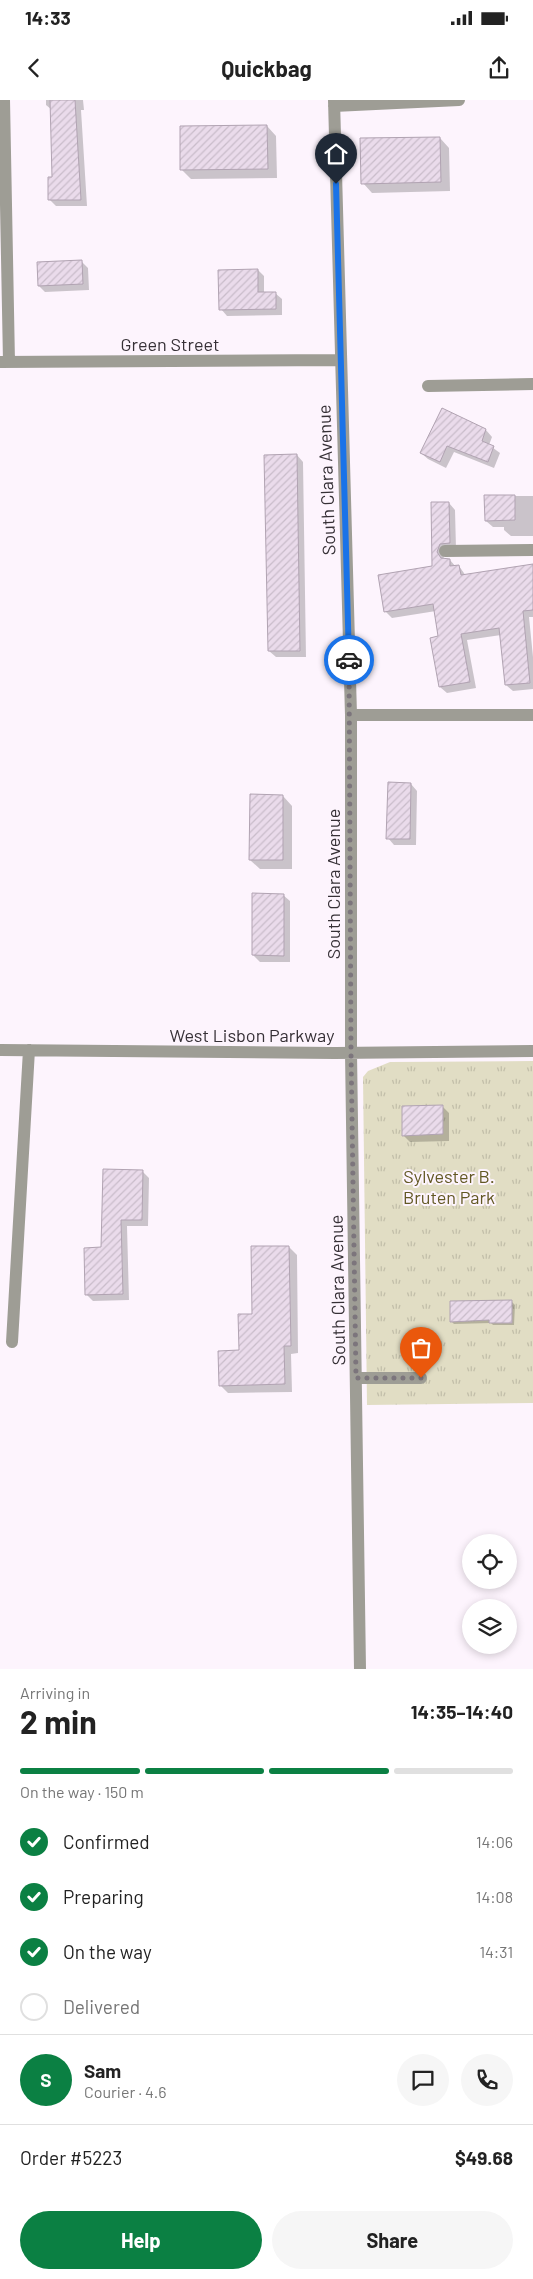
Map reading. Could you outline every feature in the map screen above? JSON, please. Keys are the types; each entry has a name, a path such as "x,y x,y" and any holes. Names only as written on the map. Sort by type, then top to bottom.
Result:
{"street":[{"path":"4,100 4,362"},
{"path":"334,103 459,100"},
{"name":"South Clara Avenue","path":"334,103 351,715 351,1053 360,1669"},
{"name":"Green Street","path":"4,362 340,360"},
{"path":"428,386 533,384"},
{"path":"445,551 533,550"},
{"path":"351,715 533,715"},
{"name":"West Lisbon Parkway","path":"0,1050 351,1053 533,1051"},
{"path":"12,1342 29,1050"},
{"path":"356,1378 421,1378"}],"green space":[{"name":"Sylvester B. Bruten Park","path":"533,1061 533,1403 367,1405 363,1077 368,1071 390,1062"}],"building":[{"path":"50,100 75,100 81,200 48,200 48,177 52,177"},
{"path":"267,125 268,169 180,170 180,126"},
{"path":"440,137 441,182 361,184 360,138"},
{"path":"82,260 83,284 38,286 37,262"},
{"path":"258,269 258,292 276,292 276,309 219,310 218,270"},
{"path":"442,408 486,429 482,441 494,446 488,462 447,446 440,462 420,453"},
{"path":"297,454 300,651 268,651 264,455"},
{"path":"484,495 515,495 515,520 485,521"},
{"path":"431,502 449,502 450,543 440,544 437,552 441,558 450,559 450,566 459,565 461,575 533,564 533,610 523,611 530,683 505,685 499,628 461,634 470,682 439,687 430,638 438,636 433,604 384,612 378,575 432,566"},
{"path":"388,782 411,783 410,839 386,839"},
{"path":"250,794 283,795 283,860 249,860"},
{"path":"252,893 284,894 284,956 252,955"},
{"path":"443,1105 443,1134 402,1136 402,1106"},
{"path":"103,1169 143,1170 142,1220 121,1220 123,1294 85,1295 84,1248 101,1247"},
{"path":"251,1246 289,1246 291,1346 284,1346 285,1384 219,1386 218,1351 239,1350 238,1314 252,1314"},
{"path":"512,1300 512,1323 489,1323 489,1320 450,1322 450,1301"}],"way so far":[{"path":"349,660 351,715 351,1053 356,1378 421,1378"}],"route":[{"path":"336,184 349,660"}]}
